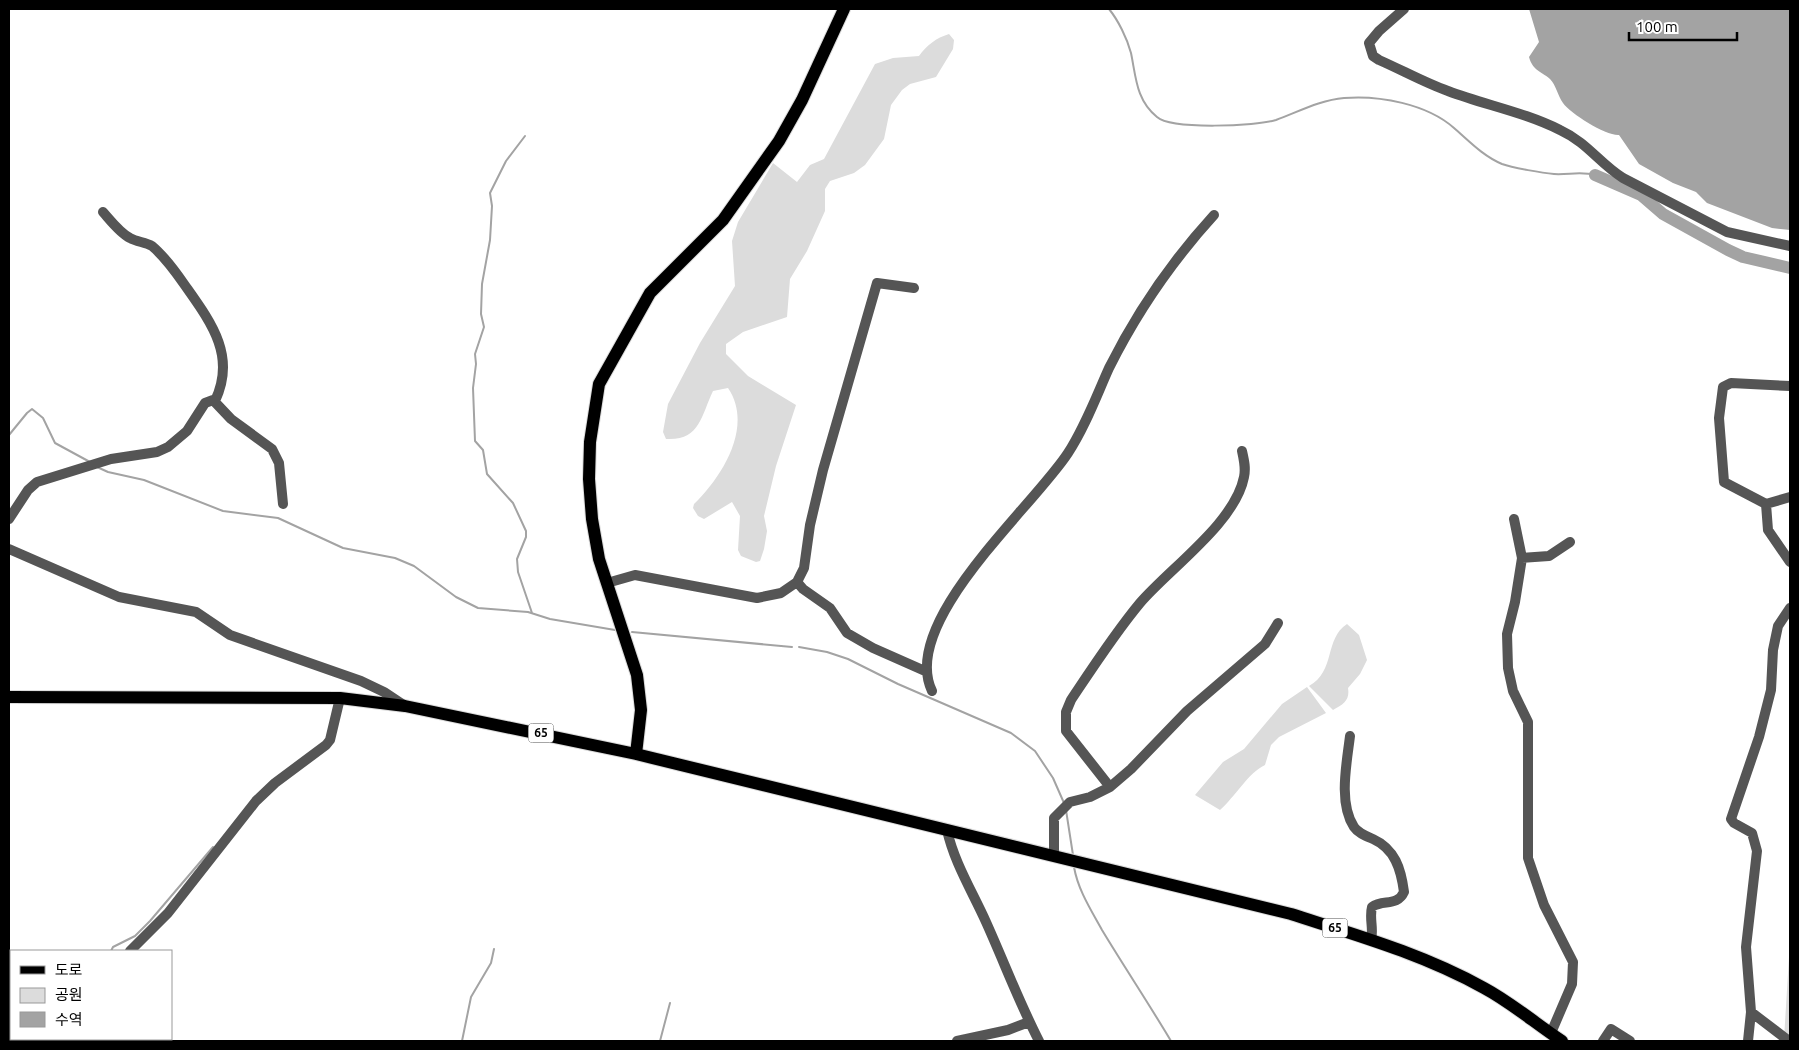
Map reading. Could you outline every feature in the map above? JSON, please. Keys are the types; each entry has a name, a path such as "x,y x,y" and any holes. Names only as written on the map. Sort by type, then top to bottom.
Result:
{"main road":[{"path":"636,754 641,710 637,675 594,540 589,479 592,425 601,379 650,294 723,220 779,141 802,100 844,9"},
{"name":"65","path":"9,697 340,698 405,706 636,754 1253,904 1371,940 1426,960 1483,987 1516,1007 1562,1041"}],"street":[{"path":"1404,9 1378,31 1369,43 1373,56 1379,60 1448,92 1523,115 1561,130 1588,146 1612,171 1623,178 1727,232 1790,246"},
{"path":"103,212 130,238 150,245 157,251 180,278 216,332 223,366 221,387 214,401"},
{"path":"932,691 925,671 926,660 940,623 960,585 1067,455 1080,434 1121,346 1145,304 1182,251 1214,215"},
{"path":"607,582 635,575 757,598 781,593 797,582 804,568 810,525 823,470 877,284 914,288"},
{"path":"1790,386 1739,382 1723,388 1719,418 1724,482 1730,487 1766,504 1790,497"},
{"path":"9,519 28,490 37,482 111,459 157,452 168,447 187,431 208,400 214,401 231,419 272,449 279,463 283,504"},
{"path":"1110,787 1066,731 1066,712 1071,700 1140,602 1223,519 1235,502 1244,476 1242,451"},
{"path":"1766,504 1768,530 1790,562"},
{"path":"1514,519 1522,558 1515,602 1507,634 1509,677 1528,722 1529,730 1526,805 1528,858 1544,905 1573,962 1572,984 1551,1034"},
{"path":"1522,558 1549,556 1570,542"},
{"path":"9,549 119,597 196,612 230,635 361,681 384,692 405,706"},
{"path":"797,582 830,608 847,633 873,648 925,671"},
{"path":"1748,1041 1751,1012 1746,954 1748,916 1757,851 1752,833 1734,823 1731,819 1759,736 1771,690 1773,650 1778,626 1790,608"},
{"path":"1058,857 1054,818 1061,810 1070,802 1090,797 1110,787 1131,769 1187,710 1265,644 1278,623"},
{"path":"131,950 168,913 256,801 280,779 326,745 330,740 340,698"},
{"path":"1350,736 1346,771 1348,816 1357,831 1389,849 1398,866 1404,892 1394,902 1376,904 1372,907 1371,916 1374,929 1371,940"},
{"path":"946,830 950,846 1039,1041"},
{"path":"1751,1012 1789,1041"},
{"path":"957,1041 1008,1030 1029,1022"},
{"path":"1602,1041 1611,1029 1630,1041"}],"green space":[{"path":"949,34 954,40 953,49 936,77 910,84 902,90 891,105 884,139 865,165 854,173 830,181 825,189 825,211 807,251 790,279 787,317 743,332 726,344 726,354 748,376 796,405 776,466 764,516 767,531 764,549 760,561 756,562 741,556 738,550 740,516 732,502 704,519 698,516 693,508 694,504 715,480 724,465 736,434 738,418 735,403 728,388 713,391 698,425 686,436 677,439 666,439 663,432 668,404 700,343 735,286 732,241 738,222 773,163 797,182 810,165 824,159 875,64 893,58 919,56 932,42"},
{"path":"1347,624 1359,635 1367,660 1360,674 1348,688 1347,699 1333,710 1309,686 1323,672 1335,638"},
{"path":"1307,687 1326,713 1279,737 1271,745 1265,765 1247,779 1220,810 1195,795 1223,762 1244,749 1282,704"},
{"path":"1790,953 1790,1036 1784,1039 1789,957"}],"water":[{"path":"1529,9 1790,9 1790,230 1772,228 1707,203 1696,192 1673,183 1639,164 1619,135 1606,132 1589,124 1567,108 1552,81 1535,68 1529,57 1539,42"}],"waterway":[{"path":"1109,9 1127,41 1141,96 1150,110 1157,117 1166,121 1179,124 1215,126 1251,124 1276,120 1335,99 1372,98 1402,103 1430,113 1454,128 1482,153 1502,164 1520,169 1549,173 1585,173 1595,175"},
{"path":"525,136 506,161 490,193 492,206 490,240 482,284 481,314 484,327 475,354 476,364 473,388 475,441 483,450 487,474 513,503 526,531 526,537 517,559 518,572 532,613"},
{"path":"1595,175 1641,195 1663,214 1728,250 1743,257 1790,268"},
{"path":"9,435 32,409 43,418 55,443 90,462"},
{"path":"97,467 108,472 144,480 223,511 278,518 343,548 395,558 414,566 456,597 478,608 528,612 550,619 615,630"},
{"path":"632,632 792,647"},
{"path":"799,647 827,652 848,659 898,684 1011,733 1035,751 1053,778 1064,803"},
{"path":"1066,810 1073,855"},
{"path":"112,950 113,947 135,936 150,921 213,847"},
{"path":"1074,867 1082,892 1094,915 1171,1041"},
{"path":"462,1041 471,997 491,963 494,949"},
{"path":"660,1041 670,1003"}]}
